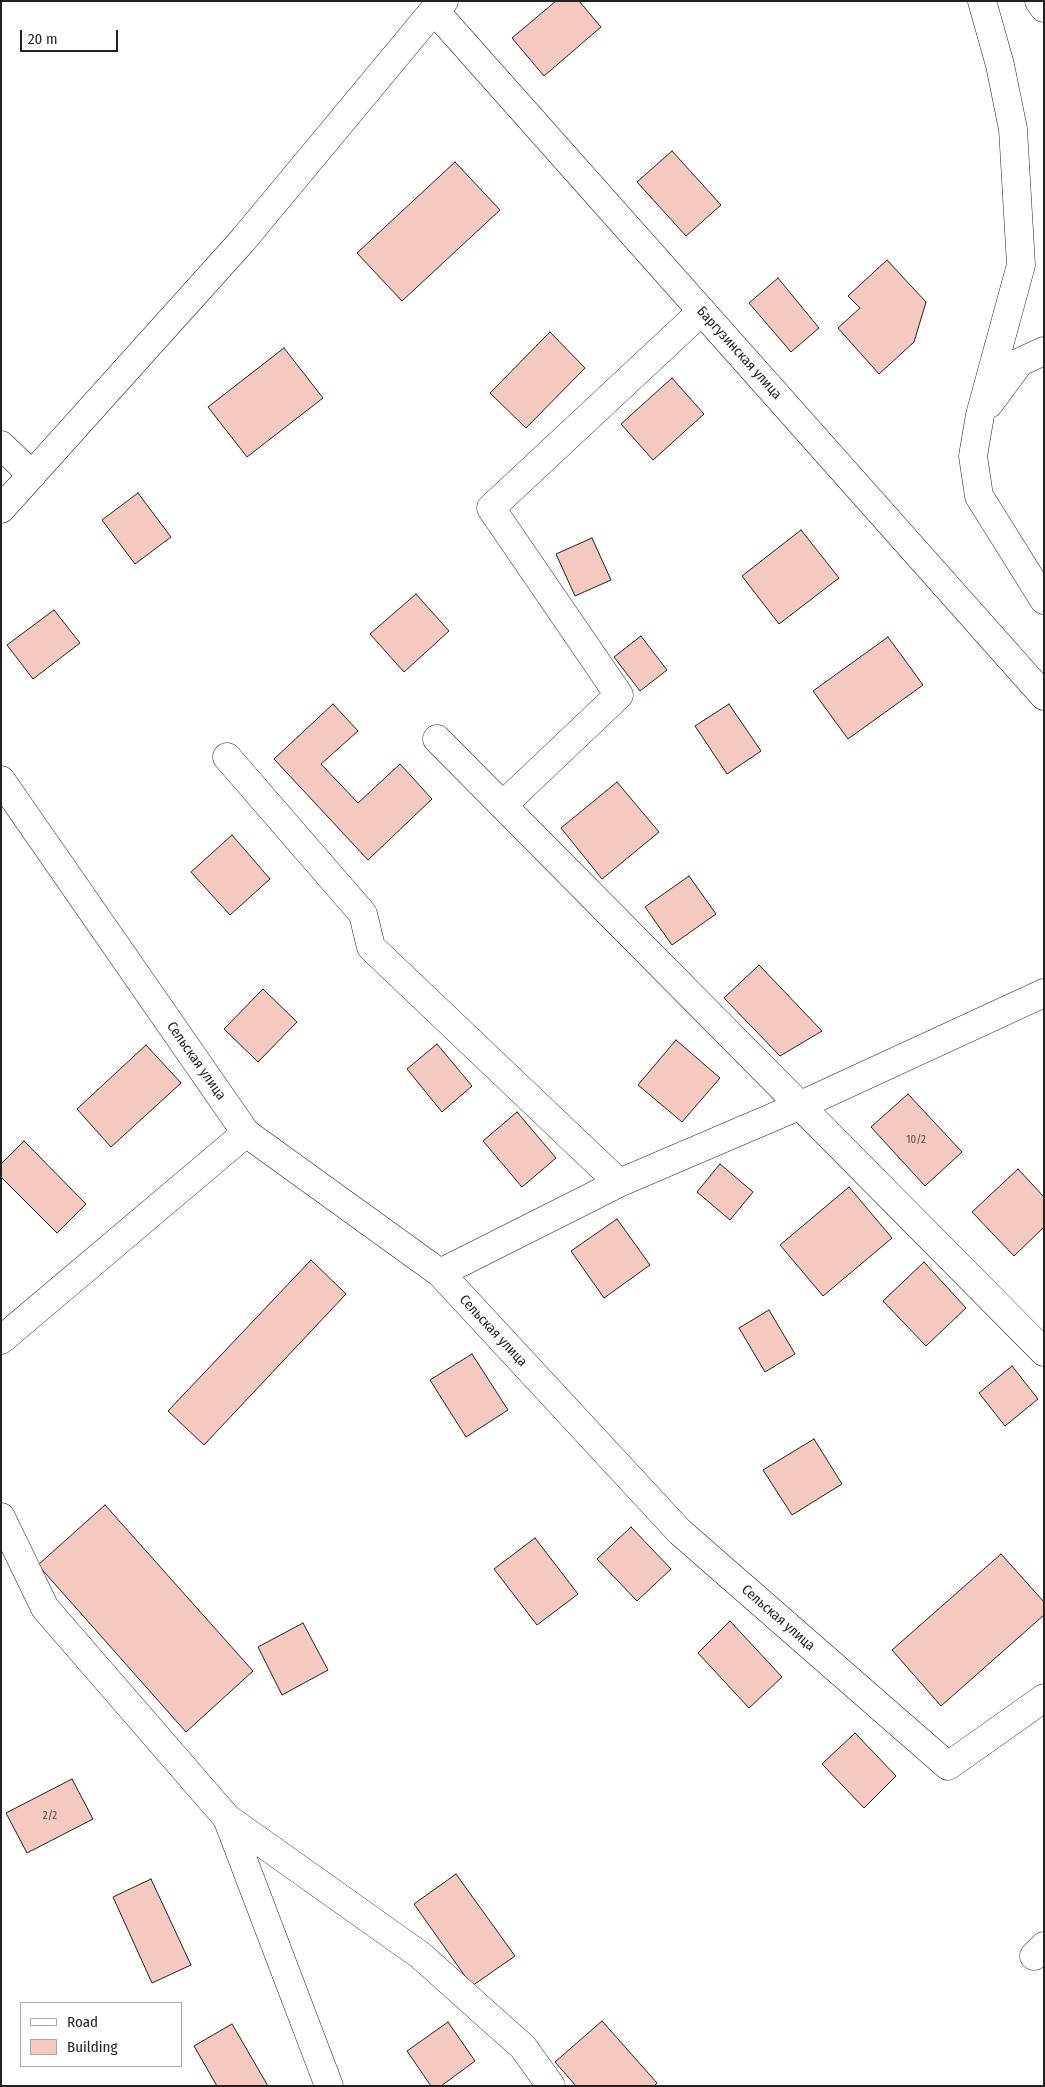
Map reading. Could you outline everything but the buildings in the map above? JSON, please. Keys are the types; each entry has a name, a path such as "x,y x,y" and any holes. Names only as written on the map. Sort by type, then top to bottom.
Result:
{"street":[{"path":"982,1 1000,65 1013,130 1021,265 980,415 973,456 978,496 1044,600"},
{"path":"1039,1 1044,8"},
{"path":"1,509 243,240 439,6"},
{"name":"Баргузинская улица","path":"439,6 702,311 1044,696"},
{"path":"503,806 619,695 491,508 702,311"},
{"path":"980,415 1020,362 1044,351"},
{"path":"1,445 32,474"},
{"path":"437,739 798,1106 1044,1352"},
{"path":"228,757 363,914 371,946 619,1183"},
{"name":"Сельская улица","path":"1,780 246,1133 440,1273 680,1532 948,1766 1044,1698"},
{"path":"440,1273 619,1183 798,1106 1044,993"},
{"path":"1,1340 246,1133"},
{"path":"1,1517 45,1608 228,1818 420,1955 523,2047 551,2086"},
{"path":"228,1818 329,2086"}]}
